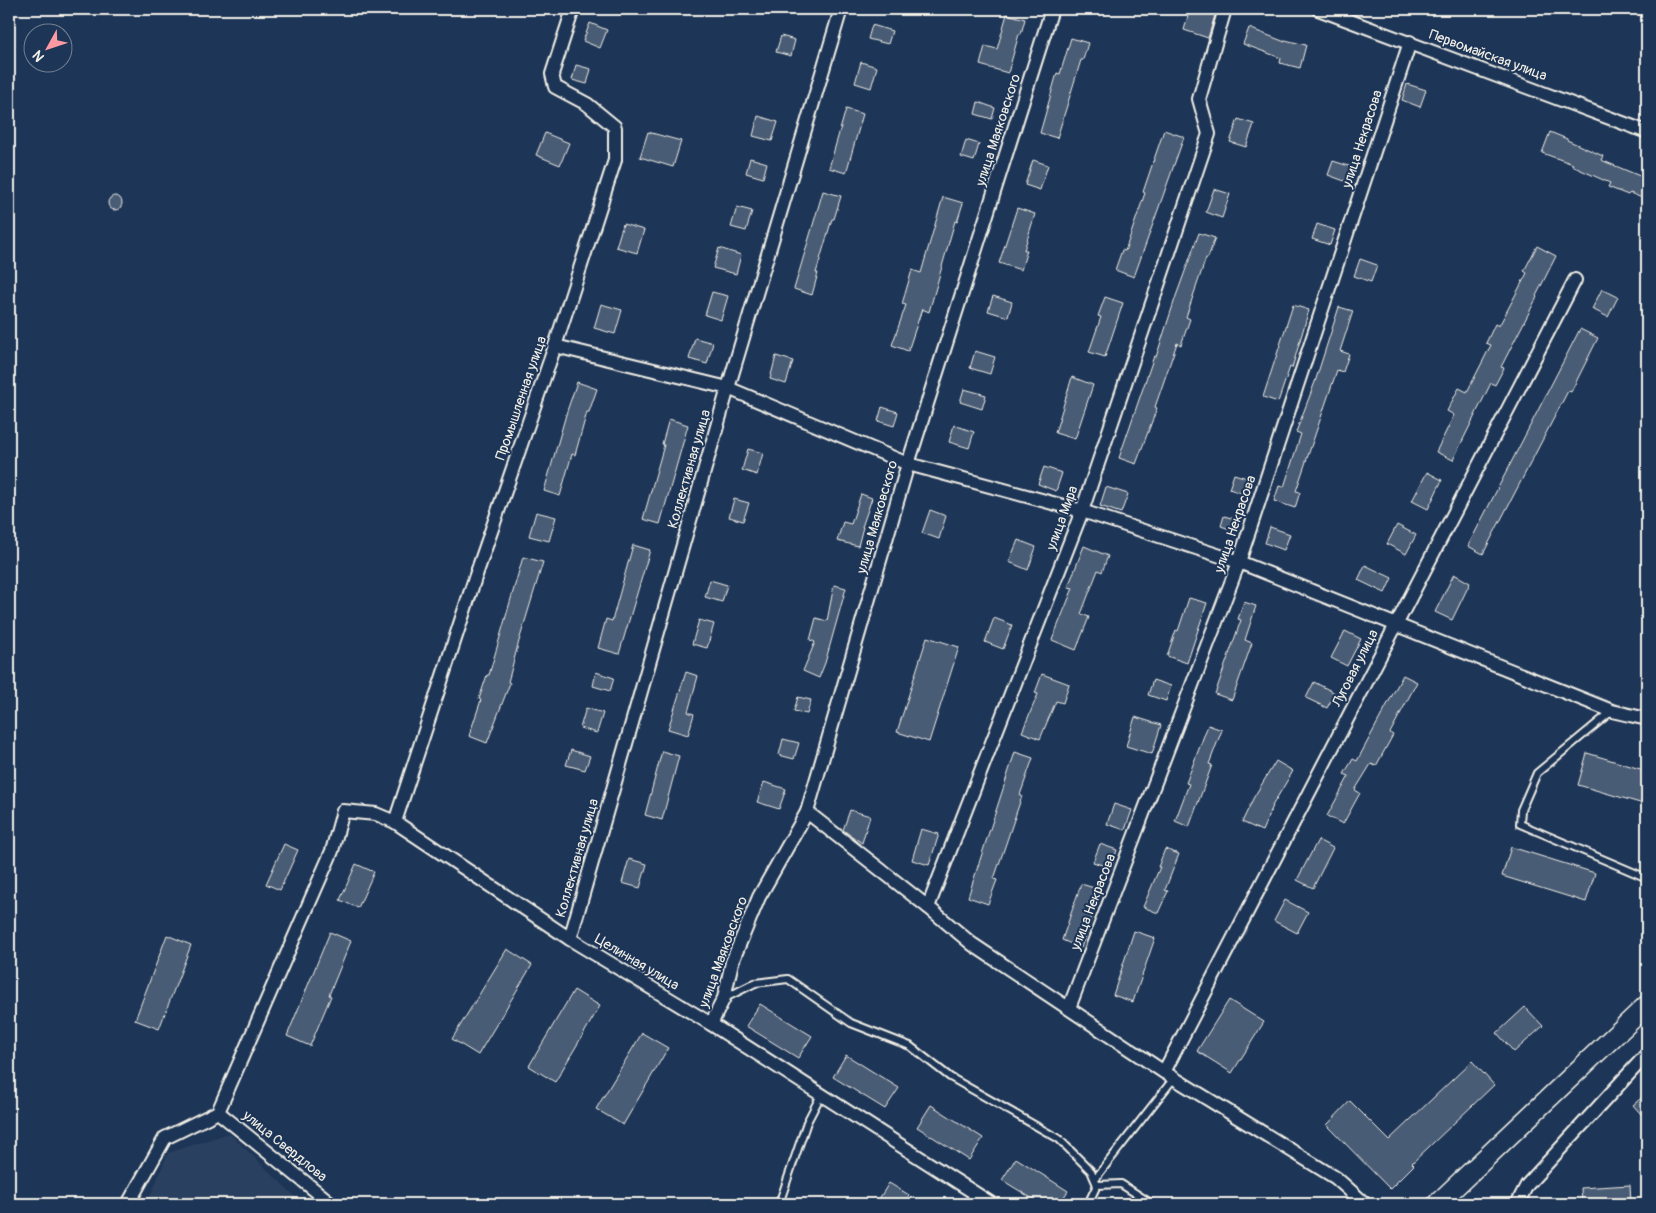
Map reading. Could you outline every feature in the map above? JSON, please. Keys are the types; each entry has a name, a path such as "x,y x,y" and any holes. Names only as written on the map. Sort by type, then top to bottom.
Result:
{"main road":[{"path":"1437,1204 1647,1005"}],"street":[{"name":"Промышленная улица","path":"395,822 475,578 555,346 615,160 615,127 587,104 555,87 552,74 573,9"},
{"name":"Коллективная улица","path":"570,939 728,388 841,9"},
{"name":"улица Маяковского","path":"711,1024 724,998 732,962 759,897 807,812 908,464 1052,9"},
{"name":"улица Мира","path":"928,907 1082,511 1209,134 1199,99 1225,9"},
{"name":"Первомайская улица","path":"1318,9 1647,132"},
{"name":"улица Некрасова","path":"1069,1008 1239,562 1410,42"},
{"name":"Луговая улица","path":"1169,1075 1395,624 1575,280"},
{"path":"555,346 728,388 908,464 1082,511 1239,562 1612,711 1647,719"},
{"name":"Целинная улица","path":"218,1112 332,851 343,811 376,814 395,822 570,939 711,1024 820,1095 971,1199 992,1204"},
{"path":"807,812 972,944 1169,1075 1336,1178 1366,1204"},
{"path":"1517,1204 1527,1185 1647,1054"},
{"path":"128,1204 165,1138 218,1112"},
{"name":"улица Свердлова","path":"218,1112 332,1204"}],"lane":[{"path":"1612,711 1537,773 1521,810 1520,824 1647,878"},
{"path":"724,998 754,983 788,979 851,1023 910,1046 950,1077 1059,1139 1091,1171 1096,1182"},
{"path":"1088,1204 1096,1182 1169,1075"},
{"path":"779,1204 807,1122 820,1095"},
{"path":"1096,1182 1121,1184 1152,1204"}],"shaded area":[{"path":"229,1133 303,1204 147,1204 168,1153"}],"building":[{"path":"1190,9 1206,9 1216,12 1208,38 1184,30"},
{"path":"1007,14 1025,19 1008,73 980,65 985,46 997,49"},
{"path":"590,23 607,30 600,48 583,41"},
{"path":"872,25 892,31 888,44 868,39"},
{"path":"1249,28 1285,42 1285,40 1306,45 1300,68 1280,63 1281,58 1243,44"},
{"path":"781,36 795,40 791,56 776,52"},
{"path":"1071,38 1088,43 1057,138 1040,133 1057,73 1060,74"},
{"path":"861,62 877,67 871,88 855,83"},
{"path":"576,65 591,69 587,84 572,80"},
{"path":"1407,84 1426,90 1420,107 1402,100"},
{"path":"978,102 995,108 992,119 975,114"},
{"path":"846,109 863,114 846,173 829,168"},
{"path":"758,116 778,122 772,141 753,136"},
{"path":"1238,119 1254,124 1246,147 1230,142"},
{"path":"1164,130 1184,137 1134,277 1115,270 1122,250 1125,251"},
{"path":"648,132 681,141 673,167 640,157"},
{"path":"1550,132 1603,156 1601,160 1647,179 1647,200 1608,187 1610,183 1572,166 1573,164 1542,153"},
{"path":"545,133 569,143 560,165 536,155"},
{"path":"966,140 979,144 974,161 961,157"},
{"path":"750,158 767,163 763,178 746,173"},
{"path":"1033,160 1048,165 1040,190 1025,185"},
{"path":"1333,161 1355,168 1350,183 1328,175"},
{"path":"1214,189 1230,194 1222,218 1206,212"},
{"path":"823,191 841,196 816,273 818,273 812,295 794,289"},
{"path":"112,196 118,196 122,203 118,210 112,210 108,206 108,200"},
{"path":"943,197 963,203 957,222 955,221 929,312 922,309 908,351 892,345 906,305 902,304 912,270 921,273"},
{"path":"737,207 752,211 746,231 731,227"},
{"path":"1017,208 1035,214 1024,250 1027,250 1021,270 999,263"},
{"path":"623,224 644,230 637,253 616,247"},
{"path":"1317,224 1335,230 1330,245 1312,239"},
{"path":"1199,233 1215,238 1208,258 1206,258 1186,317 1190,319 1181,345 1177,343 1155,407 1157,408 1136,464 1119,458"},
{"path":"1537,246 1556,256 1501,367 1504,368 1495,385 1491,383 1453,460 1436,452 1454,415 1447,411 1459,388 1467,392 1491,345 1486,343 1495,324 1499,326 1527,273 1524,271"},
{"path":"719,248 741,255 736,274 713,268"},
{"path":"1360,259 1377,265 1371,282 1354,276"},
{"path":"1602,289 1618,297 1608,317 1592,309"},
{"path":"712,292 728,296 721,320 705,315"},
{"path":"993,296 1012,302 1008,317 988,311"},
{"path":"1105,297 1123,303 1105,357 1089,352 1101,317 1098,316"},
{"path":"601,304 622,310 615,334 594,328"},
{"path":"1293,305 1309,310 1292,368 1290,367 1278,402 1263,397"},
{"path":"1339,307 1353,311 1340,351 1349,354 1343,372 1337,370 1296,491 1300,492 1295,508 1274,501 1279,486 1284,487 1301,434 1296,432 1315,382"},
{"path":"1580,329 1598,338 1571,392 1568,391 1483,554 1468,546"},
{"path":"695,338 713,343 707,364 689,359"},
{"path":"975,351 995,357 990,374 970,368"},
{"path":"776,356 793,361 786,384 770,379"},
{"path":"1072,377 1093,385 1075,439 1055,433"},
{"path":"577,382 597,389 589,412 587,412 575,455 572,454 560,496 544,491"},
{"path":"964,389 986,395 982,409 960,402"},
{"path":"882,407 898,412 894,426 878,421"},
{"path":"669,419 688,425 660,524 643,519 664,445 662,444"},
{"path":"954,425 974,432 969,448 949,442"},
{"path":"748,449 763,453 757,475 742,470"},
{"path":"1044,467 1062,473 1056,491 1038,484"},
{"path":"1427,472 1442,480 1428,509 1412,501"},
{"path":"1234,474 1250,479 1245,494 1229,489"},
{"path":"1106,487 1128,494 1121,513 1100,506"},
{"path":"861,494 872,498 858,546 837,541 843,522 851,524"},
{"path":"734,499 749,503 743,521 729,517"},
{"path":"930,510 946,516 939,539 922,533"},
{"path":"536,512 556,517 549,541 529,536"},
{"path":"1224,516 1239,520 1235,531 1221,526"},
{"path":"1397,525 1416,535 1406,554 1387,544"},
{"path":"1270,527 1290,534 1284,550 1265,543"},
{"path":"1018,540 1036,547 1028,570 1009,562"},
{"path":"633,545 650,550 619,654 598,648 606,619 612,621"},
{"path":"1084,546 1108,556 1102,572 1098,570 1081,614 1089,617 1076,650 1052,640 1073,588 1068,587"},
{"path":"523,557 543,562 519,641 508,682 510,683 487,743 469,736 481,700 479,699 487,675 489,675"},
{"path":"1365,565 1392,578 1385,593 1358,580"},
{"path":"1454,574 1470,583 1452,620 1435,612"},
{"path":"710,580 727,585 722,602 705,597"},
{"path":"834,585 846,588 819,678 803,671 815,642 810,640 816,618 827,621"},
{"path":"1189,598 1207,603 1187,663 1167,656"},
{"path":"1244,602 1256,606 1245,640 1252,643 1232,700 1215,694 1241,620 1238,619"},
{"path":"994,618 1012,625 1003,649 985,642"},
{"path":"699,620 714,624 707,648 692,644"},
{"path":"1345,631 1361,639 1347,666 1331,658"},
{"path":"927,637 959,647 929,742 897,732"},
{"path":"596,672 614,678 610,691 593,686"},
{"path":"686,672 698,676 688,712 694,714 688,735 668,729"},
{"path":"1042,674 1069,684 1063,703 1056,701 1040,739 1022,732 1038,694 1035,693"},
{"path":"1403,675 1417,682 1390,733 1393,735 1376,766 1371,764 1355,790 1360,793 1343,824 1327,816 1349,776 1344,774 1353,759 1357,761"},
{"path":"1153,680 1171,686 1166,701 1148,695"},
{"path":"1314,682 1335,693 1327,708 1306,698"},
{"path":"798,697 811,700 807,714 794,711"},
{"path":"586,708 603,713 597,733 580,728"},
{"path":"1135,717 1161,725 1152,754 1126,746"},
{"path":"1208,725 1222,730 1209,764 1212,765 1189,827 1175,821 1189,784 1186,783"},
{"path":"783,739 799,743 794,759 779,755"},
{"path":"571,750 590,756 585,770 566,765"},
{"path":"662,751 679,756 662,820 645,815"},
{"path":"1015,752 1033,758 994,879 997,880 988,904 968,897"},
{"path":"1587,753 1647,771 1647,805 1578,785"},
{"path":"1276,761 1293,771 1272,806 1262,831 1242,822 1254,797"},
{"path":"764,782 786,789 779,809 757,802"},
{"path":"1114,804 1132,810 1125,830 1107,824"},
{"path":"850,810 870,816 862,843 843,830"},
{"path":"921,829 939,834 929,865 912,860"},
{"path":"1318,840 1333,848 1313,888 1297,880"},
{"path":"284,844 298,850 280,890 266,884"},
{"path":"1100,844 1117,850 1111,868 1093,862"},
{"path":"1511,847 1595,873 1586,902 1502,876"},
{"path":"1165,849 1179,854 1165,890 1168,891 1158,913 1143,907 1160,867 1158,867"},
{"path":"629,859 647,864 640,888 622,883"},
{"path":"356,864 374,872 358,908 340,900"},
{"path":"1081,884 1101,890 1081,948 1062,940"},
{"path":"1285,900 1308,912 1297,933 1274,921"},
{"path":"1134,931 1155,938 1133,1002 1113,995"},
{"path":"330,932 351,941 310,1046 287,1036"},
{"path":"167,935 191,945 159,1029 135,1020"},
{"path":"507,949 532,965 478,1055 452,1039"},
{"path":"574,990 600,1006 555,1082 529,1066"},
{"path":"1229,1000 1264,1022 1232,1073 1197,1051"},
{"path":"760,1004 812,1036 798,1058 746,1026"},
{"path":"1525,1007 1543,1026 1514,1052 1497,1033"},
{"path":"642,1033 668,1048 623,1125 596,1109"},
{"path":"846,1055 899,1088 885,1109 833,1077"},
{"path":"1472,1061 1494,1085 1412,1163 1414,1165 1390,1189 1327,1125 1350,1101 1389,1140"},
{"path":"1647,1093 1647,1121 1633,1105"},
{"path":"931,1105 983,1138 969,1160 917,1127"},
{"path":"1016,1158 1068,1191 1059,1204 1041,1204 1002,1180"},
{"path":"889,1183 909,1195 903,1204 876,1204"},
{"path":"1630,1185 1631,1204 1582,1204 1581,1188"}]}
